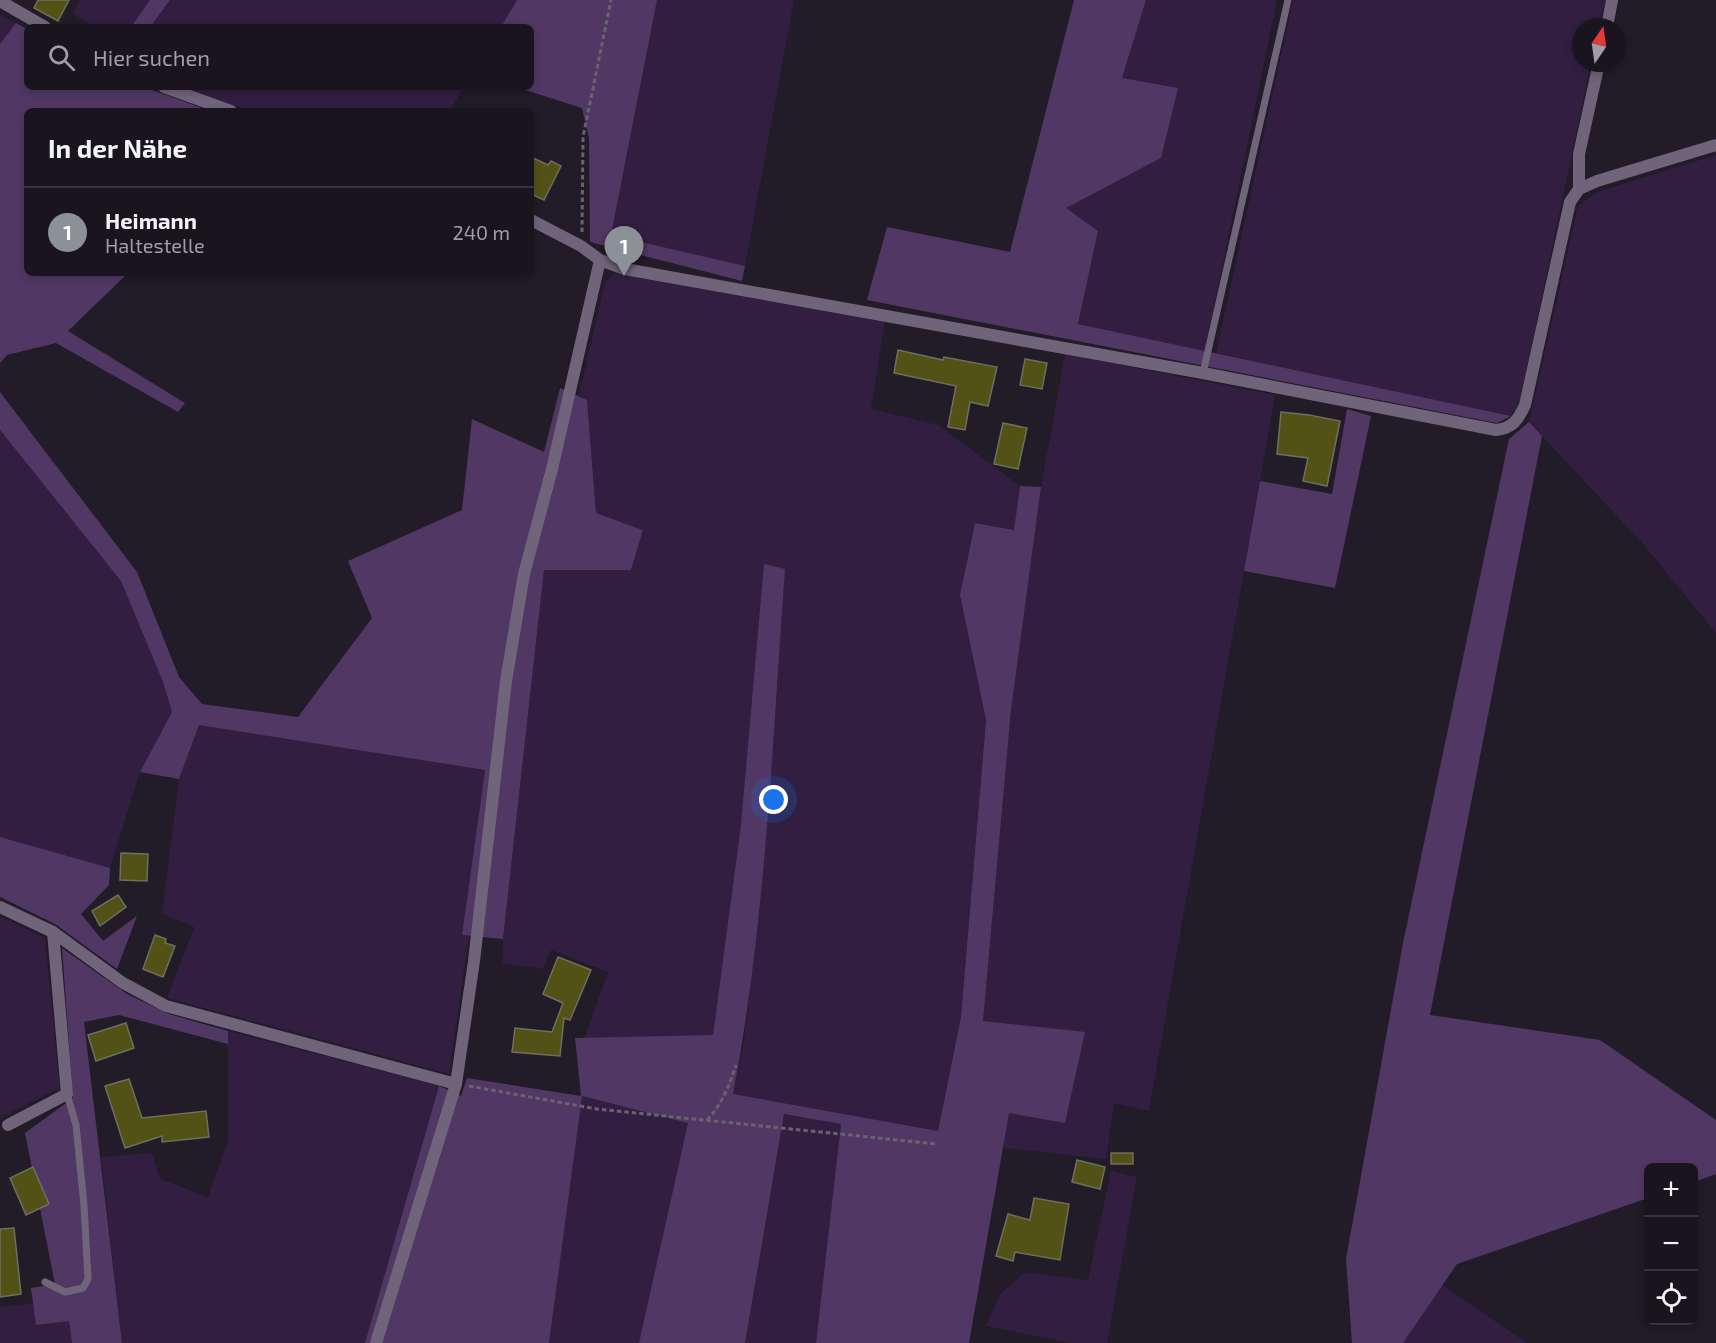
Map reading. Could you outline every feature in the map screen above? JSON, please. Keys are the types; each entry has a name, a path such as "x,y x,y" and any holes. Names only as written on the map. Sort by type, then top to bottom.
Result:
{"street":[{"path":"1609,18 1612,0"},
{"path":"0,2 40,24"},
{"path":"1579,189 1579,154 1597,72"},
{"path":"172,90 223,108"},
{"path":"534,222 581,246 600,260 625,268 1203,373 1481,429 1496,430 1509,429 1519,418 1525,405 1570,202 1579,189 1716,145"},
{"path":"376,1343 456,1084 474,961 507,681 524,574 552,469 600,260"},
{"path":"0,907 52,933 123,983 166,1006 456,1084"},
{"path":"8,1125 67,1094 52,933"}],"lane":[{"path":"1203,373 1288,0"},
{"path":"45,1282 65,1292 84,1288 88,1279 76,1125 67,1094"}],"path":[{"path":"581,246 583,137 611,0"},
{"path":"707,1120 723,1099 736,1065"},
{"path":"456,1084 597,1109 937,1144"}],"shaded area":[{"path":"80,0 150,0 133,24 90,24 73,14"},
{"path":"150,0 170,0 152,24 133,24"},
{"path":"170,0 517,0 503,24 152,24"},
{"path":"517,0 657,0 611,235 745,266 742,281 590,242 589,138 582,108 525,90 534,90 534,24 503,24"},
{"path":"657,0 794,0 745,266 611,235"},
{"path":"1074,0 1146,0 1122,78 1178,88 1161,158 1066,208 1098,231 1078,324 1511,416 1497,423 867,300 887,227 1010,252"},
{"path":"1146,0 1277,0 1205,351 1078,324 1098,232 1065,208 1161,158 1122,78"},
{"path":"1293,0 1605,0 1601,18 1572,18 1572,72 1589,72 1520,401 1511,416 1216,353"},
{"path":"0,14 16,23 0,44"},
{"path":"16,23 24,27 24,90 152,90 202,108 24,108 24,276 125,276 68,331 185,403 178,412 56,343 7,355 0,363 0,44"},
{"path":"190,90 462,90 451,108 242,108"},
{"path":"1716,155 1716,633 1644,545 1529,422 1578,206 1597,192"},
{"path":"614,273 635,274 885,321 871,409 938,425 1020,486 1014,530 975,523 960,595 986,720 961,1017 938,1131 733,1094 744,1040 760,906 784,568 741,825 713,1035 584,1039 608,972 551,950 543,969 503,963 503,939 544,570 631,570 643,530 596,513 587,400 579,395 605,282"},
{"path":"1065,354 1275,395 1149,1111 1114,1103 1106,1159 1003,1148 1009,1112 983,1021 1011,710 1041,487"},
{"path":"560,388 587,400 596,513 643,530 631,570 544,570 503,939 462,935 485,770 199,725 179,779 140,772 172,712 163,682 121,581 0,430 0,392 137,572 179,677 202,704 298,717 372,618 348,561 462,510 472,419 544,452"},
{"path":"1347,409 1371,416 1335,588 1244,571 1260,481 1332,494"},
{"path":"1529,422 1542,436 1430,1015 1600,1040 1716,1120 1716,1174 1698,1181 1698,1163 1644,1163 1644,1199 1457,1264 1403,1343 1352,1343 1346,1259 1403,943 1509,439"},
{"path":"0,430 121,581 163,682 172,712 140,772 110,868 0,837"},
{"path":"1020,486 1041,487 1011,710 983,1021 1085,1032 1065,1123 1009,1113 969,1343 816,1343 841,1124 784,1114 745,1343 639,1343 688,1123 582,1096 549,1343 365,1343 439,1086 461,1096 467,1078 581,1096 575,1038 713,1035 741,825 764,564 785,569 761,898 733,1094 938,1131 961,1017 986,720 960,595 975,523 1014,530"},
{"path":"199,724 485,770 462,934 469,936 449,1074 167,998 194,927 162,914 179,779"},
{"path":"0,837 110,868 109,885 81,914 103,941 137,916 117,969 55,924 0,897"},
{"path":"0,916 45,938 60,1088 0,1118"},
{"path":"62,948 127,994 169,1014 228,1031 228,1044 119,1015 84,1022 122,1343 72,1343 69,1321 36,1325 31,1288 55,1284 25,1133 73,1098"},
{"path":"228,1031 439,1086 365,1343 122,1343 101,1157 152,1153 160,1179 208,1197 228,1140"},
{"path":"581,1096 688,1123 639,1343 549,1343"},
{"path":"784,1114 841,1124 816,1343 745,1343"},
{"path":"1111,1171 1137,1177 1107,1343 1071,1343 986,1326 1001,1293 1025,1272 1088,1280"},
{"path":"1442,1285 1527,1343 1403,1343"},
{"path":"33,1303 37,1325 69,1321 72,1343 0,1343 0,1307"}],"building":[{"path":"38,0 69,0 58,21 34,8"},
{"path":"534,158 548,165 551,161 561,166 544,200 534,195"},
{"path":"898,350 943,360 944,357 997,367 988,406 970,402 965,430 948,427 956,386 894,373"},
{"path":"1025,359 1047,363 1042,389 1020,385"},
{"path":"1281,412 1340,421 1327,486 1303,481 1308,458 1277,454"},
{"path":"1003,423 1027,428 1018,469 994,464"},
{"path":"121,853 148,854 147,881 120,880"},
{"path":"118,895 126,907 100,926 92,911"},
{"path":"155,935 166,939 165,943 175,946 163,977 143,969"},
{"path":"558,957 591,970 570,1020 564,1018 560,1056 512,1052 515,1028 552,1032 563,1003 543,994"},
{"path":"126,1023 134,1048 96,1061 88,1035"},
{"path":"129,1079 142,1118 206,1111 209,1137 162,1142 162,1136 125,1148 105,1086"},
{"path":"1111,1153 1133,1153 1133,1164 1111,1164"},
{"path":"1077,1160 1105,1167 1100,1189 1072,1182"},
{"path":"33,1167 49,1204 26,1215 10,1178"},
{"path":"1034,1198 1069,1204 1060,1260 1015,1252 1013,1261 996,1256 1008,1214 1030,1220"},
{"path":"14,1228 21,1294 0,1297 0,1229"}],"place":[{"name":"Heimann","path":"624,276"}]}
